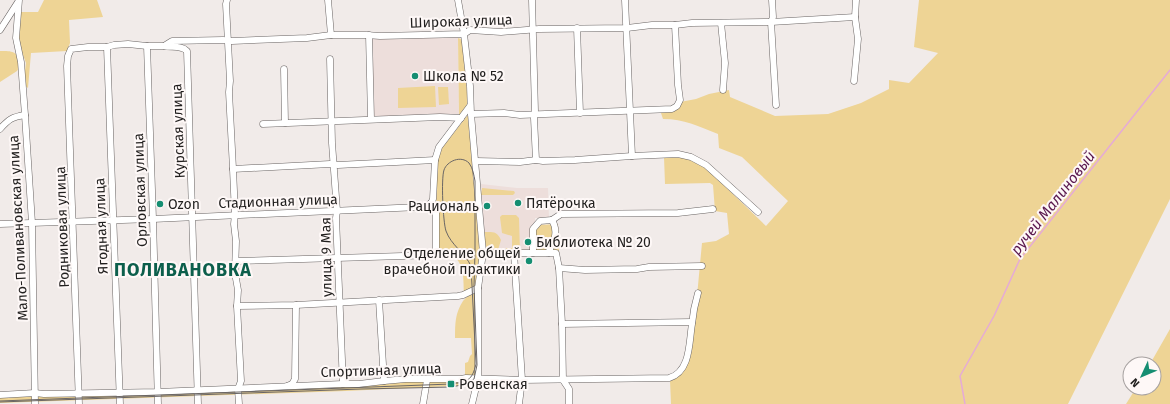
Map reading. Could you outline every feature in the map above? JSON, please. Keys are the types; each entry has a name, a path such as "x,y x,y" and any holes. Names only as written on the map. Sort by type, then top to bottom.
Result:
{"street":[{"path":"227,0 230,124 235,214 235,273 238,290 237,306 241,381 238,389 239,404"},
{"path":"328,0 331,35"},
{"path":"458,0 464,34 470,86 470,106 483,253 478,288 478,379 472,404"},
{"path":"532,0 536,160"},
{"path":"624,0 627,28 632,156"},
{"path":"772,0 773,17 771,22 776,105"},
{"path":"854,81 858,39 856,0"},
{"path":"0,30 19,1"},
{"name":"Мало-Поливановская улица","path":"19,1 16,38 21,62 32,223 36,404"},
{"name":"Широкая улица","path":"70,50 88,47 107,48 114,45 128,44 164,46 172,41 232,41 307,38 331,35 380,36 464,34 470,30 501,32 577,28 627,28 692,23 771,22 856,17"},
{"path":"721,23 725,63 723,90"},
{"path":"471,114 504,113 534,115 672,109 677,106 680,100 675,25"},
{"path":"577,28 580,113"},
{"path":"370,35 371,119"},
{"name":"Орловская улица","path":"146,46 153,219 158,404"},
{"name":"Курская улица","path":"164,46 181,47 187,51 198,404"},
{"name":"Ягодная улица","path":"107,48 120,404"},
{"name":"Родниковая улица","path":"70,50 67,66 79,404"},
{"name":"улица 9 Мая","path":"330,58 343,384"},
{"path":"284,69 285,123"},
{"path":"236,261 436,255 436,207 433,201 435,160 440,147 470,106"},
{"path":"0,129 14,117 25,115"},
{"path":"264,124 371,119 440,117 461,118"},
{"path":"476,161 520,162 678,154 691,157 706,165 758,212"},
{"path":"233,169 435,160"},
{"name":"Стадионная улица","path":"0,224 420,207 429,205 433,201"},
{"path":"533,254 533,229 540,221 552,220 561,214 678,212 713,209"},
{"path":"548,253 555,235 555,226 552,220"},
{"path":"483,253 556,253 559,268 563,380 569,389 569,404"},
{"path":"514,253 522,380 519,404"},
{"path":"559,268 585,270 702,266"},
{"path":"237,306 296,305 458,296 478,288"},
{"name":"Спортивная улица","path":"0,394 158,392 466,378 522,380 670,378 678,373 684,365 689,353 695,301 698,293"},
{"path":"379,300 384,381"},
{"path":"287,386 292,384 295,379 296,305"},
{"path":"562,324 692,322"},
{"path":"423,404 427,380"}],"shaded area":[{"path":"44,0 97,0 103,17 69,20 70,43 67,51 31,53 28,88 23,84 26,63 17,39 20,12 38,12"},
{"path":"919,0 1170,0 1170,199 1068,404 671,404 670,380 675,379 679,375 694,328 702,243 716,241 729,234 727,213 715,211 713,185 710,183 665,184 664,157 691,158 708,170 766,226 788,201 742,157 719,148 718,134 685,122 663,119 660,110 672,110 680,102 729,90 730,97 775,116 828,114 861,103 889,89 889,80 909,83 938,53 914,47"},
{"name":"Школа № 52","path":"458,38 459,114 373,117 371,39"},
{"path":"458,38 462,41 468,103 460,115 459,114"},
{"path":"0,51 14,52 22,63 17,71 0,82"},
{"path":"435,86 436,107 398,108 398,88"},
{"path":"438,87 448,87 449,104 439,105"},
{"path":"467,116 480,246 479,269 475,286 464,294 463,275 459,262 456,258 438,257 436,186 438,155"},
{"path":"481,184 517,188 548,188 549,218 535,218 536,252 488,253 484,248"},
{"path":"482,188 514,191 515,193 513,195 481,195"},
{"path":"502,215 516,215 519,218 520,252 506,251 506,248 512,248 512,236 502,233 500,217"},
{"path":"558,224 559,251 536,252 535,228 538,225"},
{"path":"484,232 494,233 498,235 501,240 496,253 486,251"},
{"path":"475,292 476,374 474,377 465,376 465,363 468,362 472,354 471,338 455,338 455,333 456,319 460,305 469,295"},
{"path":"1170,329 1170,404 1126,404 1131,396 1162,396 1162,356 1155,356"},
{"path":"472,380 474,382 472,385 0,403 0,396"}],"waterway":[{"name":"ручей Малиновый","path":"965,404 960,376 994,316 1020,259 1170,70"}],"tram line":[{"path":"0,401 451,384 468,380 473,374 476,364 471,266 451,241 446,231 443,210 443,175 448,164 455,160 462,159 469,163 475,181 474,286 477,365 474,379 467,384 451,387 0,402"}],"place":[{"name":"Школа № 52","path":"415,76"},
{"name":"Пятёрочка","path":"518,203"},
{"name":"Ozon","path":"160,204"},
{"name":"Рациональ","path":"487,206"},
{"name":"Библиотека № 20","path":"528,242"},
{"name":"Отделение общей врачебной практики","path":"529,261"},
{"name":"Ровенская","path":"451,384"}],"district":[{"name":"ПОЛИВАНОВКА","path":"183,270"}]}
